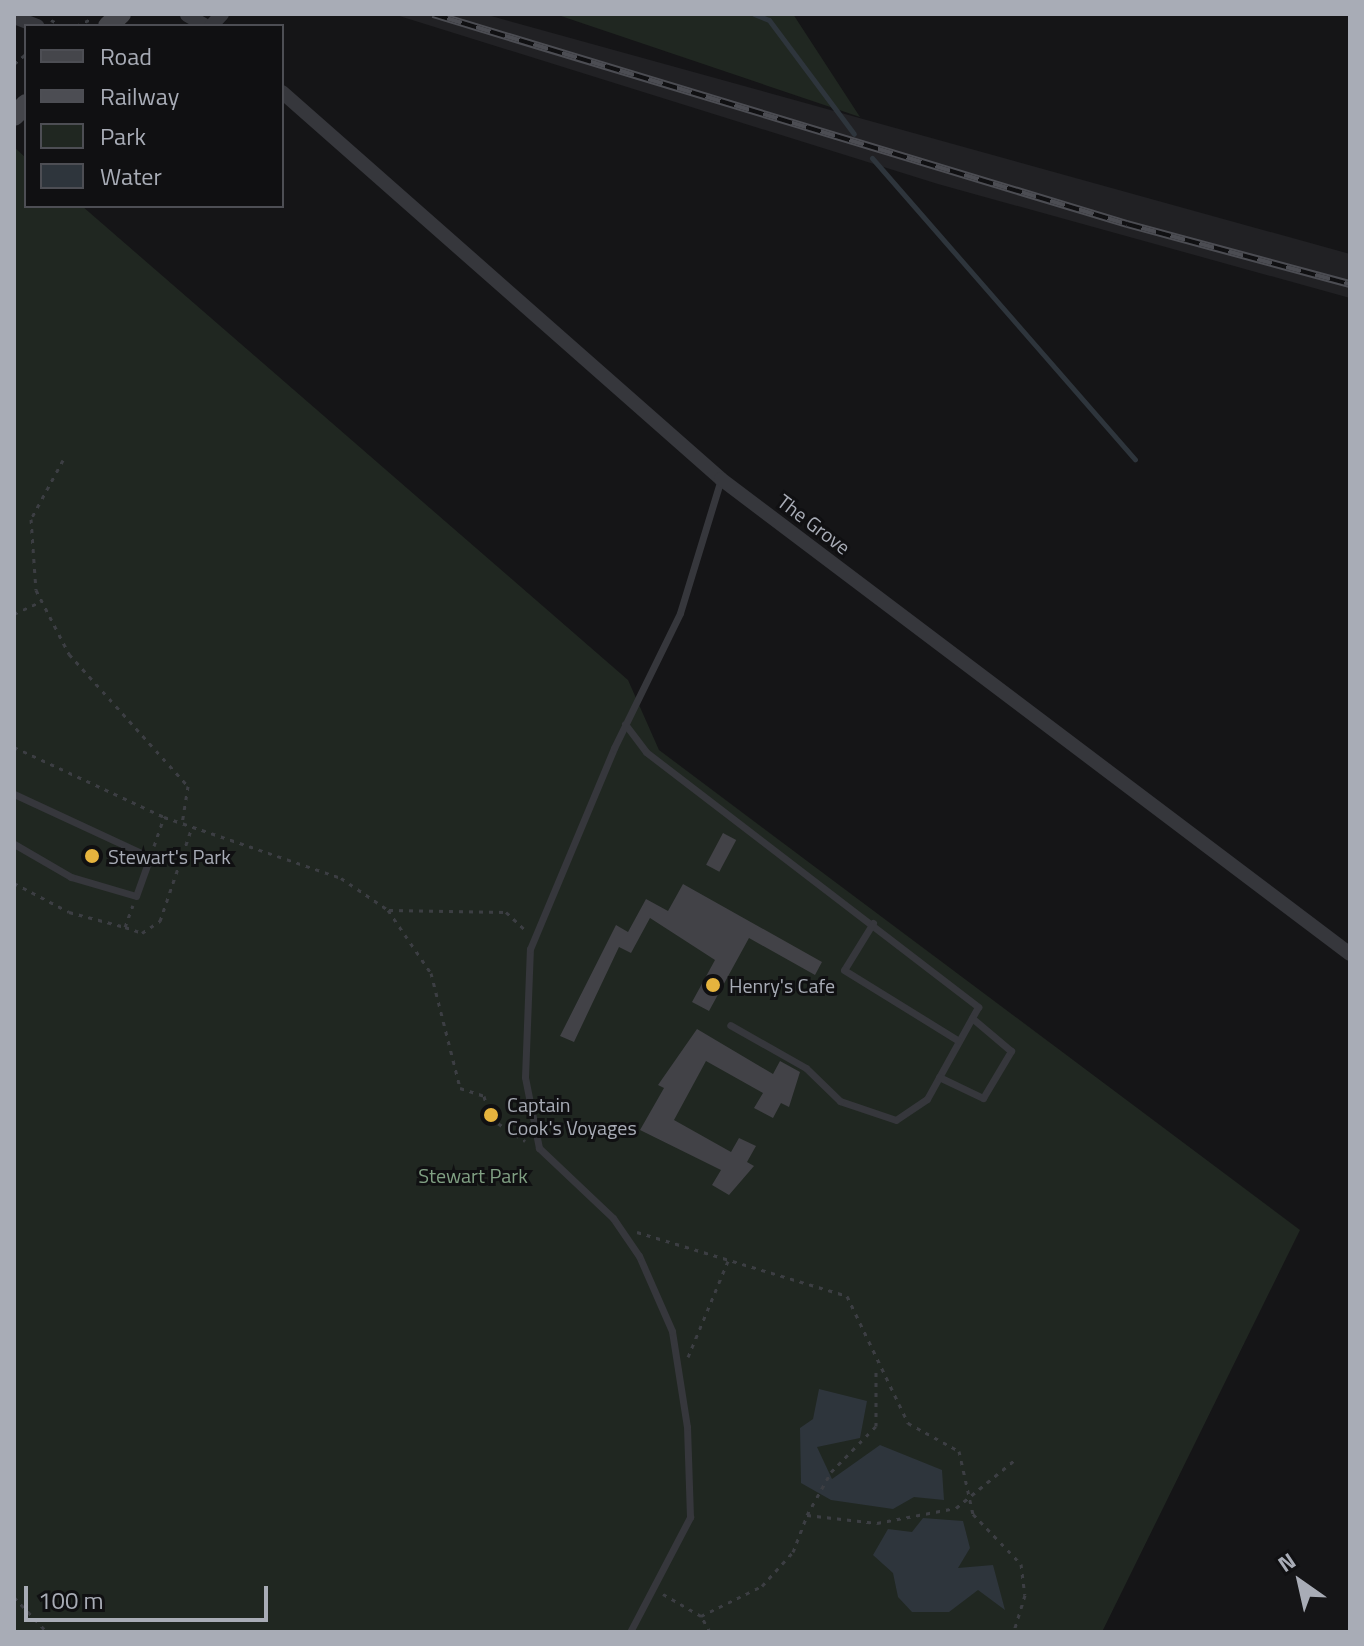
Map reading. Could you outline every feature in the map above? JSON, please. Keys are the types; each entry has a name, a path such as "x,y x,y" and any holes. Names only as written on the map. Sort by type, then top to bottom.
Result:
{"street":[{"path":"14,17 44,23"},
{"name":"The Grove","path":"284,94 721,479 1350,954"}],"lane":[{"path":"630,1632 656,1590 690,1517 678,1374 659,1294 613,1218 539,1148 525,1077 530,949 625,724 680,613 721,479"},
{"path":"625,724 646,752 873,923 978,1007 939,1077 910,1115 882,1118 840,1101 806,1068 730,1025"},
{"path":"14,794 150,857 136,896 71,877 14,844"},
{"path":"873,923 844,970 959,1041"},
{"path":"939,1077 983,1098 1011,1051 972,1018"}],"path":[{"path":"80,24 98,14"},
{"path":"63,460 42,491 29,533 40,601 69,654 188,786 182,823"},
{"path":"14,614 40,601"},
{"path":"14,747 164,817 341,878 388,910 431,973 460,1088 484,1096 490,1118 539,1148"},
{"path":"150,857 164,817"},
{"path":"14,883 69,912 142,933 160,921 192,827"},
{"path":"125,927 136,896"},
{"path":"388,910 506,912 523,924 530,949"},
{"path":"613,1218 654,1241 847,1296 875,1367 908,1423 959,1451 967,1499 1021,1564 1025,1595 1014,1632"},
{"path":"678,1374 728,1261"},
{"path":"701,1616 762,1586 793,1552 815,1495 831,1472 876,1426 875,1367"},
{"path":"807,1515 877,1523 946,1510 967,1499 1017,1458"},
{"path":"656,1590 701,1616 710,1632"},
{"path":"14,1597 47,1632"}],"shaded area":[{"path":"393,14 484,14 1350,254 1350,298 938,184"}],"green space":[{"path":"555,14 793,14 860,117"},
{"name":"Stewart Park","path":"14,147 24,156 24,208 84,208 628,680 659,750 1300,1230 1102,1632 14,1632"}],"water":[{"path":"819,1389 867,1401 860,1438 817,1447 832,1479 880,1445 942,1470 944,1500 914,1497 893,1509 831,1500 801,1483 800,1428 813,1419"},
{"path":"923,1518 963,1521 970,1548 958,1568 993,1565 1005,1610 978,1590 949,1612 912,1612 898,1597 893,1573 873,1555 888,1529 912,1532"}],"building":[{"path":"723,833 736,840 719,872 706,865"},
{"path":"683,884 822,962 815,975 749,938 709,1011 692,1002 715,960 650,918 631,953 619,947 574,1042 560,1036 616,925 628,932 646,899 668,911"},
{"path":"697,1029 773,1074 780,1061 800,1072 789,1107 781,1103 773,1118 754,1108 763,1093 706,1061 674,1120 731,1152 739,1138 756,1146 747,1162 754,1166 729,1195 712,1185 721,1170 640,1130 664,1088 658,1085"}],"waterway":[{"path":"754,14 769,20 854,134"},
{"path":"872,158 1135,460"}],"railway":[{"path":"433,14 1127,224 1350,284"}],"place":[{"name":"Stewart's Park","path":"92,856"},
{"name":"Henry's Cafe","path":"713,985"},
{"name":"Captain Cook's Voyages","path":"491,1115"}]}
